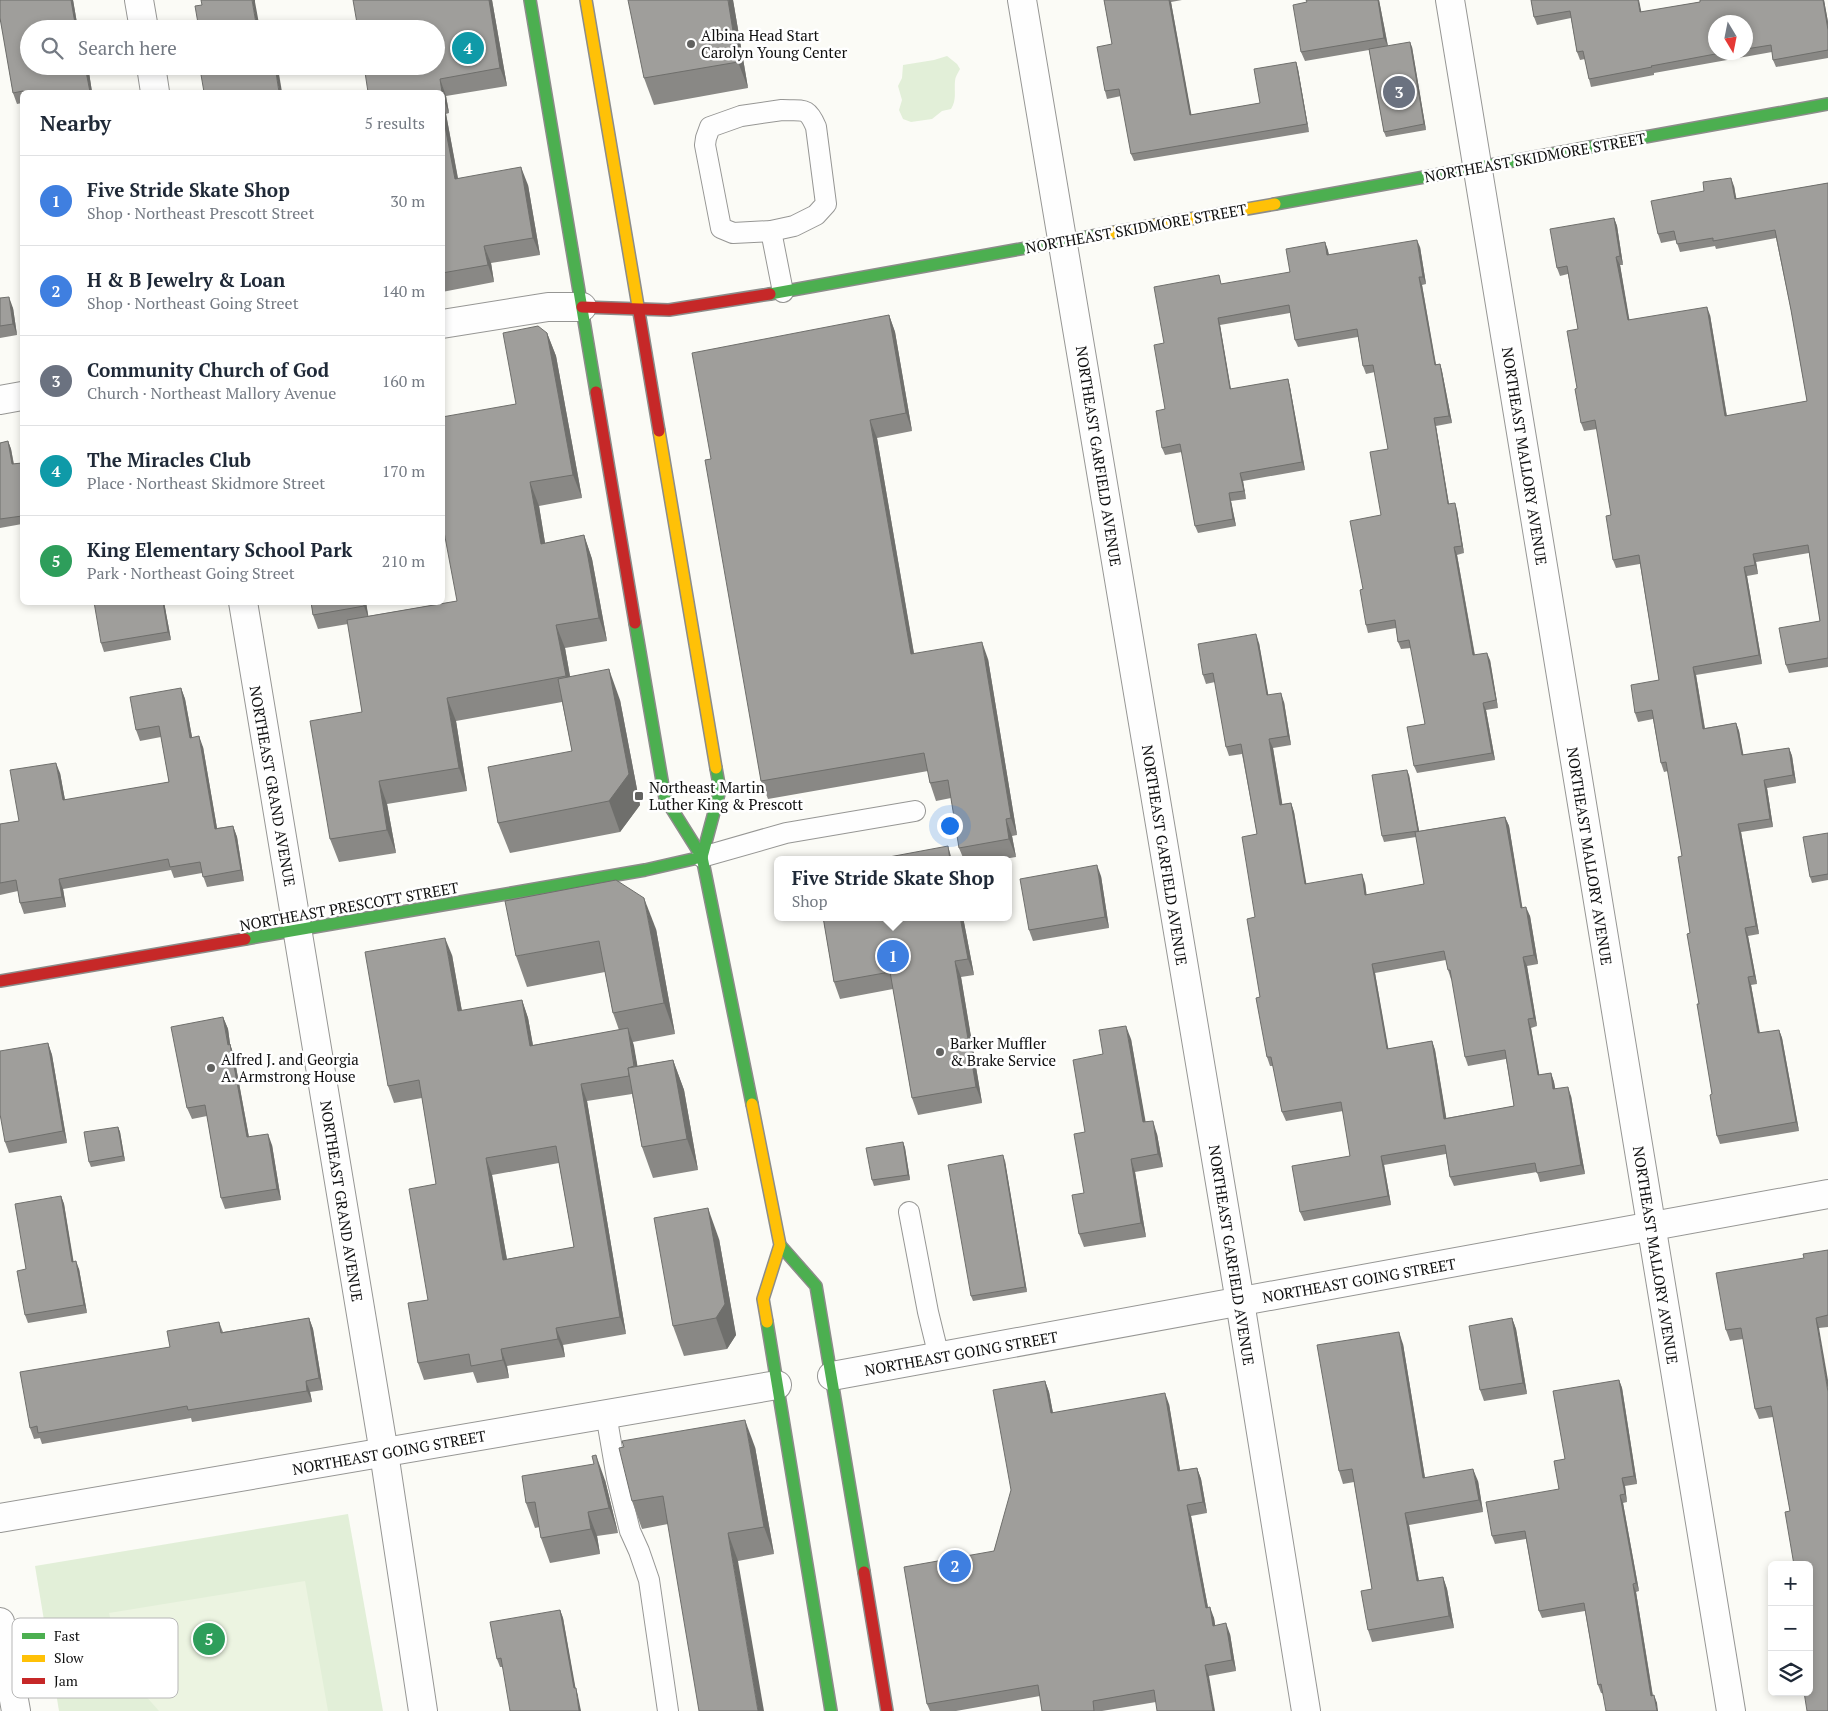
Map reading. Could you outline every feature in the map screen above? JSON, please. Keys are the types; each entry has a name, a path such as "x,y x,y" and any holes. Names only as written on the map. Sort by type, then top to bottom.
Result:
{"main road":[{"path":"530,0 665,798 702,857 780,1245 763,1299 831,1711"},
{"path":"586,0 720,790 702,857"},
{"name":"NORTHEAST SKIDMORE STREET","path":"582,307 669,310 783,292 1828,104"},
{"name":"NORTHEAST PRESCOTT STREET","path":"0,981 645,870 702,857"},
{"path":"780,1245 816,1286 887,1711"}],"street":[{"path":"139,0 142,20"},
{"name":"NORTHEAST GARFIELD AVENUE","path":"1022,0 1240,1302 1306,1711"},
{"name":"NORTHEAST MALLORY AVENUE","path":"1450,0 1731,1711"},
{"path":"152,75 155,90"},
{"name":"NORTHEAST SKIDMORE STREET","path":"445,323 548,306 582,307"},
{"path":"0,400 20,396"},
{"name":"NORTHEAST GRAND AVENUE","path":"244,605 384,1453 423,1711"},
{"name":"NORTHEAST GOING STREET","path":"832,1376 1828,1194"},
{"name":"NORTHEAST GOING STREET","path":"0,1518 777,1384"},
{"path":"0,1622 12,1689"},
{"path":"14,1698 16,1711"}],"lane":[{"path":"782,110 805,110 811,115 816,127 826,204 816,216 794,226 771,231 733,233 721,228 705,145 706,138 710,127 741,116 782,110"},
{"path":"771,231 783,292"},
{"path":"702,857 780,835 915,811"},
{"path":"909,1212 928,1312 939,1356"},
{"path":"606,1414 617,1478 628,1522 649,1580 668,1711"}],"green space":[{"path":"947,56 960,69 955,80 955,99 951,109 942,111 932,119 911,122 903,119 899,110 902,100 898,86 902,78 903,65"},
{"path":"348,1514 383,1711 59,1711 57,1698 178,1698 178,1618 44,1618 35,1566"},
{"path":"305,1581 328,1711 159,1711 148,1698 178,1698 178,1618 110,1618 109,1613"}],"building":[{"path":"0,0 71,0 74,20 20,20 20,75 87,75 90,90 20,90 13,93 0,18"},
{"path":"201,0 252,0 255,20 197,20 195,6 202,5"},
{"path":"353,0 489,0 500,68 440,79 442,90 368,90 365,75 445,75 445,20 356,20"},
{"name":"Albina Head Start Carolyn Young Center","path":"628,0 728,0 738,62 644,78"},
{"path":"1104,0 1169,0 1190,115 1260,103 1254,69 1296,62 1307,124 1131,154 1119,89 1105,91 1097,47 1112,44"},
{"path":"1306,0 1378,0 1384,38 1301,52 1293,5 1307,2"},
{"path":"1531,0 1638,0 1640,12 1700,2 1700,0 1823,0 1828,30 1828,50 1773,60 1771,45 1753,48 1753,15 1708,15 1708,55 1589,79 1583,51 1577,52 1570,11 1534,17"},
{"path":"1410,42 1424,124 1384,132 1369,49"},
{"path":"201,75 276,75 279,90 204,90"},
{"path":"445,126 455,179 521,167 533,238 484,246 488,265 445,272"},
{"path":"1731,178 1735,199 1828,183 1828,658 1786,665 1779,628 1820,621 1808,545 1753,554 1755,565 1744,567 1759,655 1693,667 1703,729 1736,723 1742,755 1789,748 1793,775 1764,780 1770,819 1738,824 1756,926 1745,928 1754,976 1748,977 1758,1033 1779,1030 1796,1122 1717,1136 1697,1004 1699,1004 1687,934 1690,933 1678,857 1682,856 1666,762 1661,763 1652,710 1635,713 1631,685 1659,680 1639,555 1613,560 1606,516 1611,515 1595,420 1581,423 1575,389 1577,388 1567,331 1578,329 1567,266 1557,268 1550,229 1614,218 1620,256 1616,257 1628,320 1707,307 1725,416 1807,401 1775,230 1713,241 1713,238 1677,244 1674,231 1658,234 1651,201 1704,191 1703,182"},
{"path":"1417,240 1423,277 1419,277 1435,365 1440,364 1449,416 1434,418 1448,504 1455,503 1462,546 1454,547 1473,655 1487,653 1496,700 1483,703 1492,753 1414,766 1407,727 1425,724 1409,640 1398,642 1395,620 1366,625 1360,590 1363,589 1350,521 1381,515 1370,452 1388,449 1373,365 1363,366 1357,329 1295,340 1289,305 1218,318 1230,389 1288,379 1302,462 1240,473 1244,491 1229,493 1233,519 1195,526 1180,444 1162,448 1156,411 1165,409 1154,345 1164,343 1154,287 1219,275 1221,284 1290,272 1286,249 1325,242 1327,255"},
{"path":"9,297 13,324 0,326 0,298"},
{"path":"889,315 906,413 870,420 911,654 982,642 1011,818 1006,819 1009,839 959,848 948,780 930,783 924,753 761,781 705,460 711,459 692,353"},
{"path":"538,326 547,333 573,475 530,482 541,544 584,535 599,618 556,625 566,676 447,698 459,768 379,781 387,830 330,839 310,721 362,712 347,620 434,605 445,605 445,603 457,601 445,537 445,416 516,404 503,333"},
{"path":"8,441 12,464 20,463 20,516 0,519 0,443"},
{"path":"95,605 164,605 168,632 101,643"},
{"path":"311,605 364,606 313,615"},
{"path":"1256,634 1267,695 1281,693 1288,736 1269,739 1280,805 1291,803 1305,884 1362,874 1365,895 1424,884 1415,832 1505,817 1521,908 1526,907 1534,955 1523,957 1534,1018 1528,1019 1538,1075 1551,1073 1553,1089 1568,1087 1581,1165 1537,1173 1535,1163 1450,1177 1445,1145 1381,1156 1388,1196 1300,1212 1292,1166 1350,1156 1341,1102 1282,1112 1271,1057 1267,1057 1256,998 1260,997 1247,919 1255,917 1242,837 1257,834 1241,744 1226,747 1213,673 1203,675 1198,644","holes":["1444,951 1448,970 1450,970 1465,1057 1505,1050 1514,1106 1444,1119 1432,1041 1387,1049 1372,964"]},
{"path":"609,669 629,774 609,801 498,823 488,767 572,751 558,679"},
{"path":"181,688 190,738 199,736 215,829 233,826 241,870 203,877 200,862 170,867 168,859 59,879 62,897 20,903 16,880 0,883 0,824 19,821 10,770 56,763 63,800 169,782 159,726 136,730 130,697"},
{"path":"1407,770 1418,831 1382,836 1372,775"},
{"path":"1828,833 1828,874 1810,877 1803,837"},
{"path":"948,846 949,856 894,856"},
{"path":"1097,865 1105,917 1029,930 1020,879"},
{"path":"616,880 644,898 664,1003 613,1013 599,941 516,956 505,901"},
{"path":"824,921 961,921 968,959 955,961 976,1087 912,1098 890,972 834,982"},
{"path":"445,938 458,1011 522,1000 530,1046 628,1028 634,1066 628,1068 629,1076 581,1084 620,1317 556,1328 558,1339 501,1349 503,1360 471,1366 469,1354 418,1363 408,1303 428,1300 409,1189 436,1184 419,1080 388,1086 365,952","holes":["556,1146 574,1247 503,1260 486,1158"]},
{"path":"223,1017 228,1045 230,1044 247,1137 268,1134 277,1189 221,1198 205,1105 187,1108 171,1027"},
{"path":"1126,1026 1143,1122 1153,1121 1158,1154 1131,1159 1141,1223 1079,1234 1072,1195 1084,1193 1074,1134 1085,1132 1073,1060 1103,1054 1099,1030"},
{"path":"48,1043 63,1131 5,1142 0,1114 0,1051"},
{"path":"673,1060 687,1139 642,1147 628,1068"},
{"path":"118,1127 123,1156 89,1162 84,1132"},
{"path":"903,1142 908,1175 872,1180 866,1148"},
{"path":"1003,1155 1025,1287 971,1296 948,1165"},
{"path":"61,1196 72,1262 76,1261 84,1305 25,1315 17,1271 26,1269 15,1204"},
{"path":"708,1208 725,1304 716,1318 673,1326 654,1218"},
{"path":"1828,1250 1828,1315 1816,1318 1828,1392 1828,1711 1807,1711 1805,1696 1813,1696 1813,1561 1793,1561 1785,1512 1790,1511 1771,1406 1755,1409 1741,1328 1726,1330 1716,1273 1804,1258 1803,1254"},
{"path":"309,1318 319,1378 306,1381 307,1391 188,1410 187,1406 38,1433 37,1426 30,1428 20,1372 170,1347 167,1331 219,1322 221,1333"},
{"path":"1512,1318 1523,1383 1480,1390 1469,1326"},
{"path":"1399,1332 1423,1478 1473,1469 1479,1500 1405,1513 1417,1581 1443,1577 1449,1616 1368,1630 1361,1591 1372,1589 1352,1469 1339,1471 1317,1345"},
{"path":"1619,1380 1634,1476 1622,1478 1625,1494 1620,1495 1636,1583 1633,1584 1651,1696 1654,1695 1657,1711 1606,1711 1601,1684 1598,1685 1584,1603 1539,1611 1525,1531 1492,1536 1486,1502 1559,1489 1554,1461 1565,1459 1553,1391"},
{"path":"1045,1381 1051,1413 1165,1393 1178,1471 1197,1468 1203,1502 1187,1505 1197,1561 1206,1608 1210,1607 1213,1626 1226,1623 1232,1660 1205,1665 1213,1711 1157,1711 1154,1690 1093,1701 1094,1711 1042,1711 1038,1685 927,1704 904,1567 994,1551 1011,1490 993,1390"},
{"path":"745,1420 764,1527 728,1533 758,1711 699,1711 663,1496 632,1501 619,1448 624,1447 622,1441"},
{"path":"596,1455 609,1508 588,1512 591,1529 541,1538 535,1502 526,1503 522,1476 594,1464 592,1456"},
{"path":"560,1610 579,1711 510,1711 501,1658 497,1659 490,1622"}],"traffic: fast":[{"path":"530,0 596,392"},
{"path":"1275,204 1828,104"},
{"path":"770,294 1098,235"},
{"path":"635,623 665,798 702,857 752,1104"},
{"path":"702,857 720,790 716,768"},
{"path":"245,939 645,870 702,857"},
{"path":"780,1245 816,1286 864,1572"},
{"path":"767,1322 831,1711"}],"traffic: slow":[{"path":"586,0 639,312"},
{"path":"1098,235 1275,204"},
{"path":"659,431 716,768"},
{"path":"752,1104 780,1245 763,1299 767,1322"}],"traffic: jam":[{"path":"582,307 669,310 770,294"},
{"path":"639,312 659,431"},
{"path":"596,392 635,623"},
{"path":"0,981 245,939"},
{"path":"864,1572 887,1711"}],"place":[{"name":"Albina Head Start Carolyn Young Center","path":"691,44"},
{"name":"The Miracles Club","path":"468,48"},
{"name":"Community Church of God","path":"1399,92"},
{"name":"Northeast Martin Luther King & Prescott","path":"639,796"},
{"name":"Five Stride Skate Shop","path":"893,956"},
{"name":"Barker Muffler & Brake Service","path":"940,1052"},
{"name":"Alfred J. and Georgia A. Armstrong House","path":"211,1068"},
{"name":"H & B Jewelry & Loan","path":"955,1566"},
{"name":"King Elementary School Park","path":"209,1639"}]}
